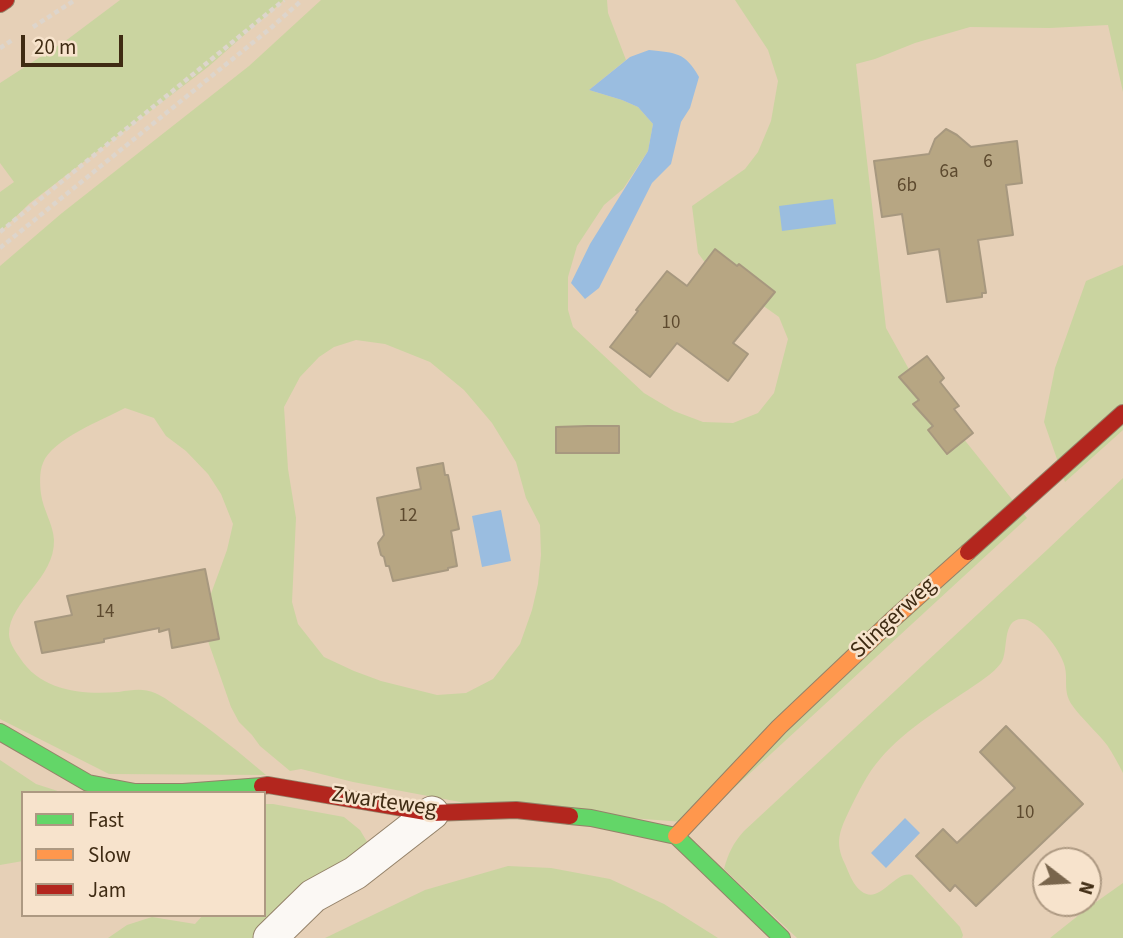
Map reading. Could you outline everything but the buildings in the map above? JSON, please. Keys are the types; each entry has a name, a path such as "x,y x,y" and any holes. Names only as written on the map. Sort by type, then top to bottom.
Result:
{"street":[{"path":"0,4 6,0"},
{"name":"Slingerweg","path":"676,836 779,727 892,620 1123,413"},
{"name":"Zwarteweg","path":"0,732 88,783 130,791"},
{"name":"Zwarteweg","path":"195,791 268,785 432,813 516,810 591,818 676,836"},
{"path":"270,938 313,896 355,873 432,813"},
{"path":"676,836 782,938"}],"path":[{"path":"32,27 75,0"},
{"path":"0,232 284,0"},
{"path":"0,248 302,0"},
{"path":"0,48 21,34"}],"green space":[{"path":"120,0 284,0 208,67 30,203 0,232 0,192 14,182 0,163 0,83 68,39"},
{"path":"321,0 607,0 608,13 626,60 589,90 638,107 653,124 648,151 623,189 604,205 577,246 568,277 568,310 573,327 644,393 674,411 703,422 733,423 758,413 774,393 788,339 779,317 714,275 698,253 692,206 745,169 758,152 771,121 778,81 768,50 735,0 1123,0 1123,92 1108,25 1050,28 970,27 856,64 886,328 911,373 1027,518 696,823 487,807 353,782 301,769 290,771 260,746 239,722 231,707 201,621 227,550 233,524 221,494 208,474 186,451 166,436 154,418 125,408 67,438 48,454 43,463 40,474 41,490 53,534 52,554 40,578 16,611 9,634 11,643 29,669 51,684 91,693 142,690 159,695 215,733 266,775 109,774 0,719 0,266 62,213 249,66","holes":["356,340 385,344 430,362 464,390 492,423 516,462 526,498 540,525 538,584 520,644 493,679 466,693 437,695 381,681 324,657 298,624 292,602 296,518 288,469 284,407 300,377 319,357 334,347"]},
{"path":"1123,265 1123,430 1065,482 1044,422 1055,368 1086,281"},
{"path":"1123,478 1123,773 1107,745 1069,700 1064,664 1053,644 1028,620 1015,620 1008,630 1003,658 997,668 915,727 880,759 860,789 843,823 839,842 853,882 861,891 874,894 905,875 912,875 960,927 962,938 797,938 724,869 737,840"},
{"path":"0,760 36,784 58,791 21,791 21,861 0,865"},
{"path":"266,804 344,817 360,830 369,845 252,938 108,938 127,925 152,917 195,924 201,917 266,917"},
{"path":"508,866 551,868 610,879 664,904 718,938 325,938 425,890"},
{"path":"1123,883 1123,938 1050,938 1076,917 1102,917 1102,898"}],"water":[{"path":"649,50 679,55 699,77 690,108 681,122 671,164 652,183 599,288 585,299 571,283 590,244 648,151 653,124 638,107 589,90 630,57"},
{"path":"833,199 836,224 782,231 779,206"},
{"path":"501,510 511,561 482,567 472,516"},
{"path":"905,818 920,833 886,868 871,853"}],"traffic: fast":[{"path":"0,732 88,783 130,791"},
{"path":"196,791 262,786"},
{"path":"570,816 676,836 782,938"}],"traffic: slow":[{"path":"676,836 779,727 968,552"}],"traffic: jam":[{"path":"0,4 6,0"},
{"path":"968,552 1123,413"},
{"path":"262,786 432,813 516,810 570,816"}]}
